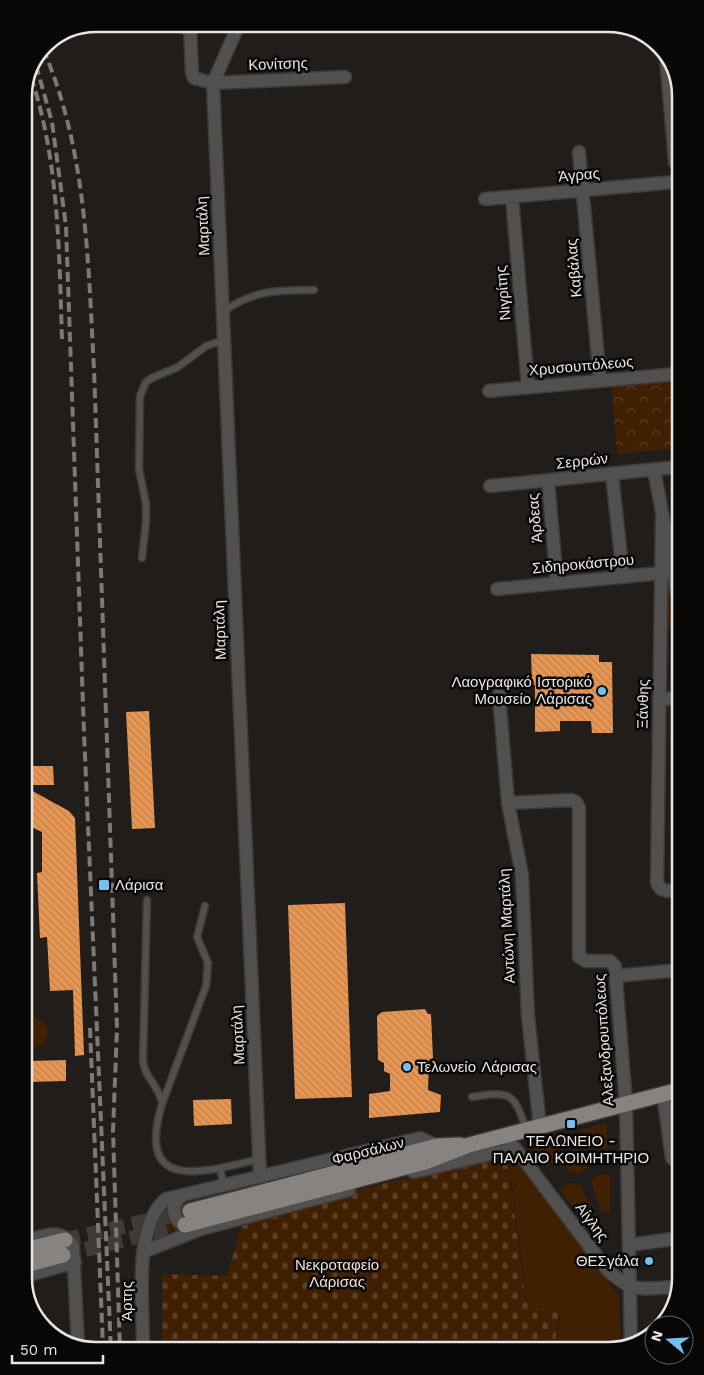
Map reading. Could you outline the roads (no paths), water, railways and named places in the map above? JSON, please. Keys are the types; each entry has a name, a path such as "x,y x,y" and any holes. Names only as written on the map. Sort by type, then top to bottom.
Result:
{"main road":[{"path":"437,1152 672,1092"},
{"name":"Φαρσάλων","path":"187,1218 437,1152"},
{"path":"32,1249 68,1250"},
{"path":"32,1263 68,1250"}],"street":[{"path":"190,33 192,73 194,78 213,83 235,33"},
{"name":"Κονίτσης","path":"213,83 345,77"},
{"name":"Μαρτάλη","path":"213,83 260,1177"},
{"name":"Καβάλας","path":"579,152 600,380"},
{"name":"Άγρας","path":"485,199 672,182"},
{"name":"Νιγρίτης","path":"512,197 528,387"},
{"name":"Χρυσουπόλεως","path":"488,391 672,374"},
{"name":"Σερρών","path":"490,486 672,468"},
{"path":"654,470 662,518 666,572 672,583"},
{"path":"612,474 623,576"},
{"name":"Άρδεας","path":"548,481 557,583"},
{"name":"Σιδηροκάστρου","path":"497,589 666,572"},
{"name":"Ξάνθης","path":"666,572 659,700 657,883 660,889 667,892 672,891"},
{"name":"Αντώνη Μαρτάλη","path":"499,695 508,803 522,874 533,1128"},
{"path":"659,700 672,698"},
{"name":"Αλεξανδρουπόλεως","path":"508,803 571,800 576,802 579,808 579,957 586,962 610,961 615,966 616,976 626,1104 631,1338"},
{"path":"616,976 672,971"},
{"path":"663,1094 672,1158"},
{"name":"Αίγλης","path":"500,1137 516,1148 605,1267 621,1283 630,1287"},
{"name":"Φαρσάλων","path":"143,1252 148,1224 156,1209 166,1199 420,1138 437,1152"},
{"path":"143,1252 201,1229 423,1170 516,1148"},
{"path":"186,1194 178,1197 175,1202 175,1217 182,1224 201,1229"},
{"path":"32,1239 56,1234 68,1250 77,1339"},
{"path":"629,1245 672,1239"},
{"path":"32,1273 68,1250"},
{"name":"Άρτης","path":"143,1252 143,1342"},
{"path":"630,1287 671,1287"}],"lane":[{"path":"223,311 248,296 272,290 314,290"},
{"path":"142,558 146,520 146,504 139,469 140,396 142,388 152,378 178,367 206,346 224,340"},
{"path":"147,900 143,1060 145,1072 155,1084 162,1104"},
{"path":"205,906 197,937 208,963 206,986 156,1122 154,1144 158,1155 166,1166 177,1170 196,1172 259,1159"},
{"path":"472,1097 498,1093 510,1098 533,1128"},
{"path":"220,1168 224,1186"}],"tunnel":[{"path":"65,1240 189,1211"},
{"path":"63,1255 185,1225"}],"railway":[{"path":"46,57 58,87 77,166 83,207 90,288 117,1029 113,1131 120,1342"},
{"path":"38,71 52,122 66,226 84,733 111,1342"},
{"path":"34,87 47,141 56,207 62,339"},
{"path":"90,1028 103,1342"}],"place":[{"name":"Λαογραφικό Ιστορικό Μουσείο Λάρισας","path":"602,691"},
{"name":"Λάρισα","path":"104,885"},
{"name":"Τελωνείο Λάρισας","path":"407,1067"},
{"name":"ΤΕΛΩΝΕΙΟ - ΠΑΛΑΙΟ ΚΟΙΜΗΤΗΡΙΟ","path":"571,1124"},
{"name":"ΘΕΣγάλα","path":"649,1261"}],"park label":[{"name":"Νεκροταφείο Λάρισας","path":"337,1274"}]}
